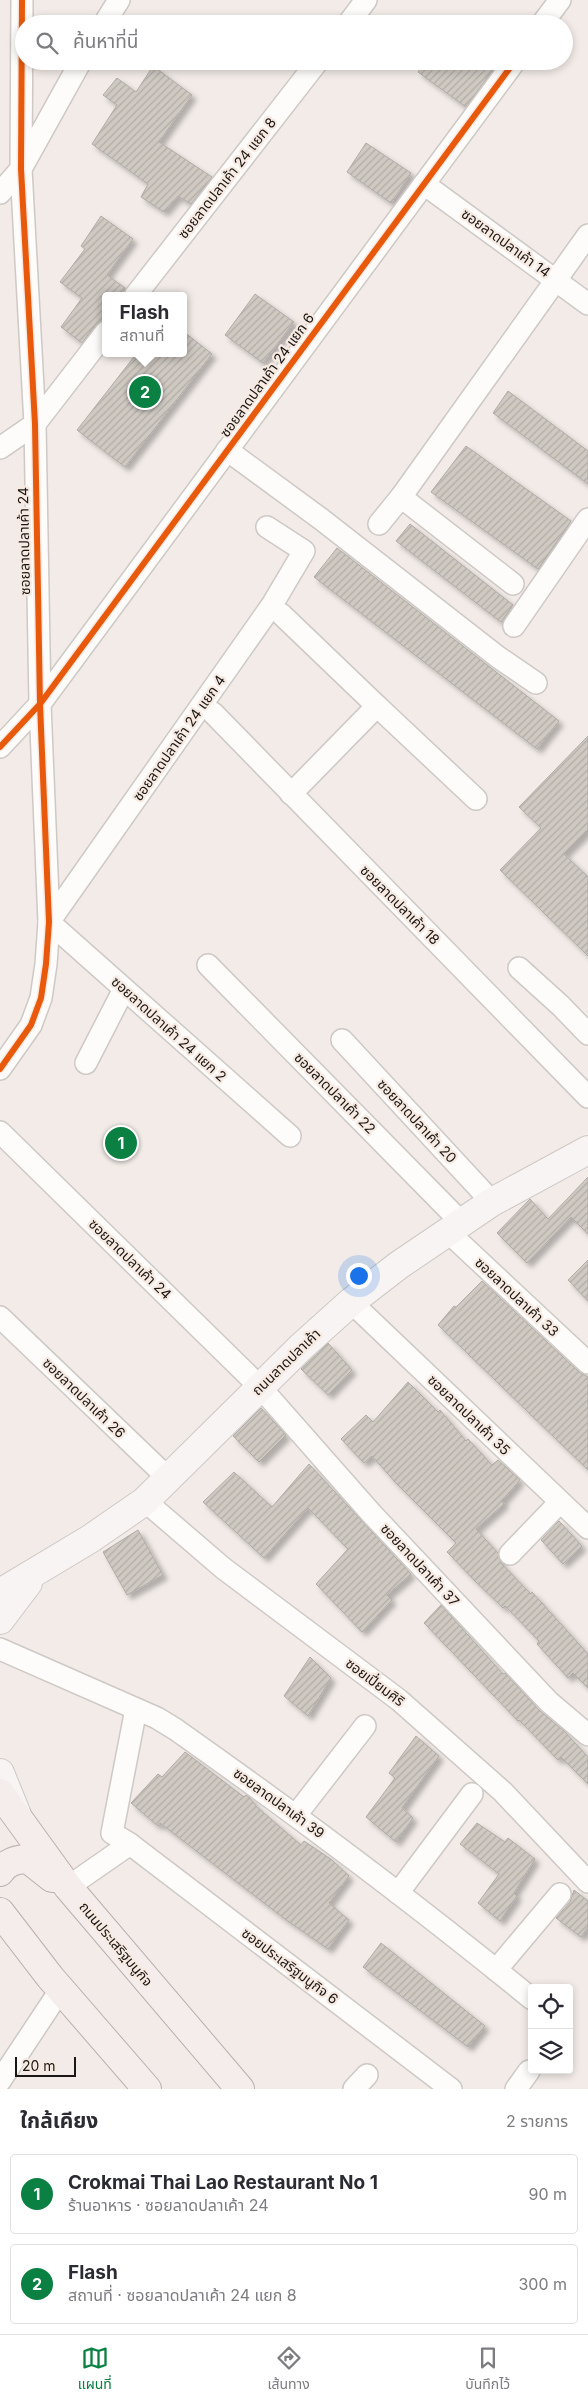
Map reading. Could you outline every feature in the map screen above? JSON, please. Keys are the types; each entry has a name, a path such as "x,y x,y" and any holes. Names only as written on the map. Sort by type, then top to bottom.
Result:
{"main road":[{"name":"ถนนลาดปลาเค้า","path":"0,1593 35,1574 145,1501 260,1386 351,1302 454,1226 492,1202 584,1157"},
{"path":"0,1580 35,1574"},
{"path":"0,1620 35,1574"},
{"path":"0,1772 20,1824"},
{"name":"ถนนประเสริฐมนูกิจ","path":"0,1793 20,1824 68,1887 240,2089"},
{"path":"0,1872 3,1867 16,1859 28,1858 58,1884 118,1948"},
{"path":"0,1895 55,1983"},
{"path":"0,1912 55,1983 146,2089"}],"street":[{"name":"ซอยลาดปลาเค้า 24","path":"22,0 22,15"},
{"path":"109,15 118,0"},
{"path":"355,15 366,0"},
{"path":"549,15 560,0"},
{"name":"ซอยลาดปลาเค้า 24","path":"0,1069 31,1025 41,998 49,922 40,704 34,424 21,169 22,70"},
{"path":"0,193 21,169 76,70"},
{"name":"ซอยลาดปลาเค้า 24 แยก 8","path":"138,292 311,70"},
{"name":"ซอยลาดปลาเค้า 24 แยก 6","path":"0,748 40,704 508,70"},
{"name":"ซอยลาดปลาเค้า 14","path":"424,184 588,304"},
{"path":"379,524 401,497 588,235"},
{"path":"0,448 34,424 102,337"},
{"path":"227,450 321,518 498,657 536,682"},
{"path":"401,497 513,584"},
{"path":"514,626 588,519"},
{"name":"ซอยลาดปลาเค้า 24 แยก 4","path":"49,922 272,605 304,551 267,527"},
{"path":"281,614 476,799"},
{"path":"291,794 377,706"},
{"name":"ซอยลาดปลาเค้า 18","path":"213,713 588,1096"},
{"name":"ซอยลาดปลาเค้า 24 แยก 2","path":"49,922 290,1136"},
{"name":"ซอยลาดปลาเค้า 22","path":"208,965 454,1226"},
{"path":"519,968 561,1006 588,1034"},
{"path":"86,1063 124,989"},
{"name":"ซอยลาดปลาเค้า 20","path":"342,1040 492,1202"},
{"name":"ซอยลาดปลาเค้า 24","path":"0,1132 260,1386"},
{"name":"ซอยลาดปลาเค้า 33","path":"454,1226 588,1363"},
{"name":"ซอยลาดปลาเค้า 35","path":"351,1302 588,1528"},
{"name":"ซอยลาดปลาเค้า 26","path":"0,1317 169,1478"},
{"name":"ซอยลาดปลาเค้า 37","path":"260,1386 371,1513 549,1702 588,1735"},
{"name":"ซอยเปี่ยมศิริ","path":"145,1501 222,1568 400,1700 503,1792 588,1882"},
{"path":"510,1554 560,1502"},
{"name":"ซอยลาดปลาเค้า 39","path":"0,1649 157,1718 175,1729 296,1815 528,1997"},
{"name":"ซอยประเสริฐมนูกิจ 6","path":"136,1709 112,1833 130,1844 451,2089"},
{"path":"296,1815 365,1726"},
{"path":"398,1893 472,1794"},
{"path":"68,1887 130,1844"},
{"path":"496,1970 560,1894"},
{"path":"0,2080 55,1983"},
{"path":"516,2089 528,2072"}],"building":[{"path":"150,70 158,70 192,95 159,142 212,177 191,204 178,196 164,212 141,197 148,184 92,144 117,105 103,95 117,78 136,92"},
{"path":"419,70 493,70 466,107 418,72"},
{"path":"366,143 411,173 391,203 347,172"},
{"path":"101,216 133,239 107,275 125,288 124,292 102,292 102,322 96,324 82,343 61,327 82,298 60,282 85,249 81,246"},
{"path":"255,294 294,322 263,363 225,335"},
{"path":"187,334 212,354 125,467 77,430 134,357 187,357"},
{"path":"508,391 588,451 588,484 493,413"},
{"path":"466,446 571,521 538,569 431,492"},
{"path":"410,524 513,605 501,622 396,541"},
{"path":"337,548 559,721 537,749 314,577"},
{"path":"588,736 588,830 564,854 588,877 588,956 500,870 541,828 519,807"},
{"path":"588,1177 588,1234 571,1217 527,1263 497,1233 530,1199 548,1219"},
{"path":"588,1260 588,1301 568,1280"},
{"path":"482,1281 579,1372 588,1377 588,1470 438,1325 454,1306 456,1307"},
{"path":"328,1343 352,1370 328,1395 301,1369"},
{"path":"408,1382 438,1412 440,1410 466,1441 468,1439 492,1465 498,1460 520,1480 502,1501 504,1504 476,1529 498,1553 501,1563 531,1594 532,1592 588,1654 588,1688 573,1673 568,1678 537,1644 539,1641 505,1606 503,1608 447,1552 456,1543 395,1482 372,1456 364,1463 341,1439 366,1415 373,1422"},
{"path":"261,1408 286,1435 259,1462 233,1436"},
{"path":"309,1464 411,1574 387,1595 392,1600 362,1632 316,1584 348,1549 308,1508 264,1558 203,1502 234,1472 272,1507"},
{"path":"559,1521 582,1546 563,1564 541,1540"},
{"path":"138,1530 163,1575 127,1595 103,1552"},
{"path":"441,1605 503,1674 505,1673 540,1711 564,1731 588,1757 588,1784 561,1757 558,1760 518,1721 424,1623"},
{"path":"310,1657 331,1678 308,1716 284,1696"},
{"path":"416,1736 439,1756 402,1808 413,1818 396,1842 366,1817 395,1778 389,1773"},
{"path":"185,1752 244,1797 246,1795 250,1798 257,1807 301,1845 304,1841 332,1860 349,1876 329,1903 349,1920 328,1949 285,1919 160,1823 158,1826 131,1803 158,1774 162,1777"},
{"path":"477,1823 505,1842 508,1838 535,1859 514,1893 517,1896 500,1921 478,1903 499,1874 460,1844"},
{"path":"574,1890 588,1901 588,1927 581,1937 556,1918 570,1902"},
{"path":"381,1943 485,2026 468,2047 363,1967"}],"cycle path":[{"path":"22,0 22,15"},
{"path":"0,1069 31,1025 41,998 49,922 40,704 35,424 21,169 22,70"},
{"path":"0,747 40,704 508,70"}],"place":[{"name":"Flash","path":"145,392"},
{"name":"Crokmai Thai Lao Restaurant No 1","path":"121,1143"}]}
